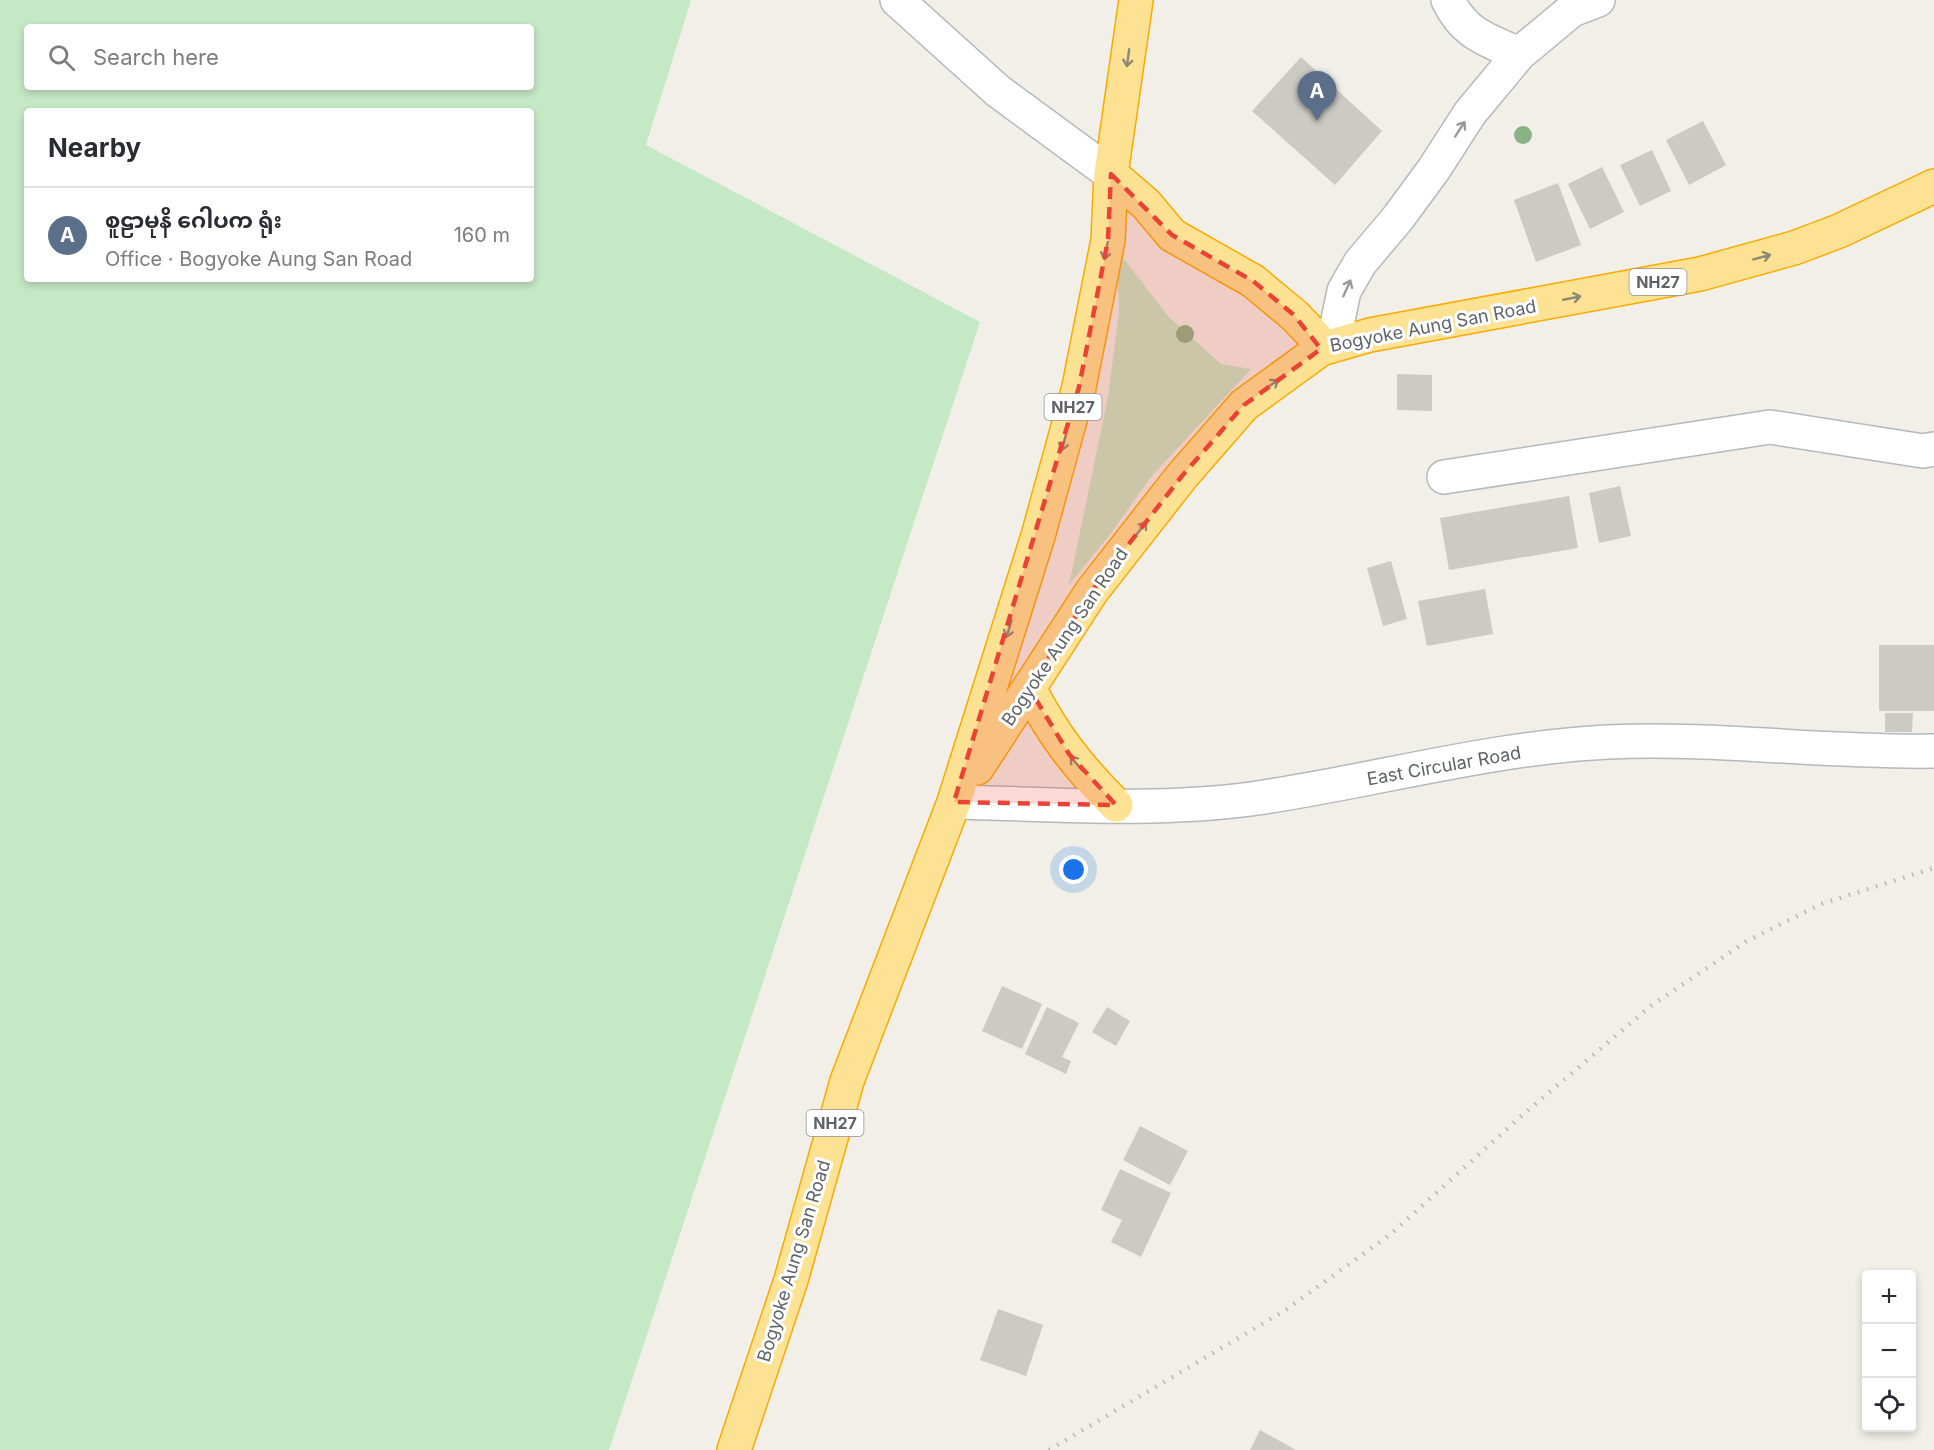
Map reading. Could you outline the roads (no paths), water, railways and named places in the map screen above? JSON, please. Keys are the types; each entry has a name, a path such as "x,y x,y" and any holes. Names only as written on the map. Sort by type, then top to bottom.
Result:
{"highway":[{"name":"Bogyoke Aung San Road","path":"734,1450 791,1280 847,1081 954,802 1038,536 1079,387 1108,240 1110,174 1136,0"},
{"path":"1110,174 1146,204 1172,235 1253,281 1294,315 1327,347"},
{"name":"Bogyoke Aung San Road","path":"954,802 1092,591 1190,467 1244,405 1327,347 1370,335 1700,274 1794,248 1839,231 1934,186"},
{"path":"1029,688 1046,721 1069,754 1116,805"}],"street":[{"path":"897,0 998,92 1110,174"},
{"path":"1448,0 1455,14 1477,36 1519,54"},
{"path":"1327,347 1344,291 1360,263 1398,218 1434,169 1470,113 1519,54 1572,10 1598,0"},
{"path":"1444,477 1770,427 1923,451 1934,449"},
{"name":"East Circular Road","path":"954,802 1147,806 1249,799 1480,758 1544,748 1608,742 1742,742 1877,752 1934,751"}],"railway":[{"path":"1049,1450 1284,1311 1391,1234 1519,1118 1651,1006 1747,941 1821,904 1934,868"}],"place":[{"name":"စူဠာမုနိ ဂေါပက ရုံး","path":"1317,121"}]}
